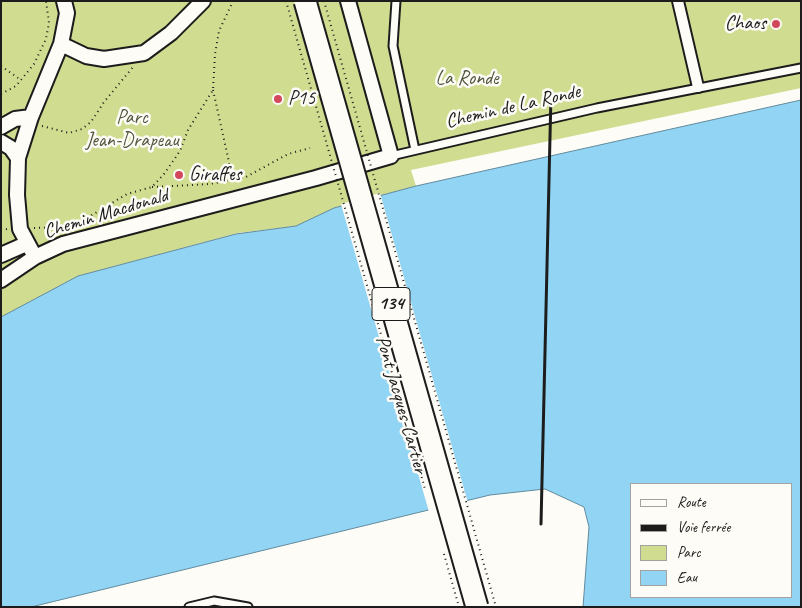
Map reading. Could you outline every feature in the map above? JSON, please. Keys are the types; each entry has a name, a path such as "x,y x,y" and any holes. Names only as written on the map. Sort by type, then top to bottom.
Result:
{"main road":[{"name":"Pont Jacques-Cartier","path":"305,1 477,607"}],"street":[{"path":"61,44 86,56 104,59 144,53 171,33 203,1"},
{"path":"348,1 391,156"},
{"path":"678,1 698,87"},
{"name":"Chemin Macdonald","path":"35,257 26,244 20,229 17,195 18,158 30,117 61,44 68,5"},
{"path":"2,125 15,119 30,117"},
{"path":"1,142 11,148 18,158"},
{"name":"Chemin Macdonald","path":"1,280 35,257 63,244 316,178 391,156"},
{"name":"Chemin Macdonald","path":"1,255 26,244"}],"lane":[{"path":"396,1 393,46 415,150"},
{"name":"Chemin de La Ronde","path":"391,156 698,87 801,68"},
{"path":"189,607 214,601 248,607"}],"path":[{"path":"1,94 21,80 34,64 46,39 48,23 46,1"},
{"path":"233,1 219,31 215,54 213,90 233,180"},
{"name":"Pont Jacques-Cartier","path":"286,1 427,496"},
{"name":"Pont Jacques-Cartier","path":"324,1 496,607"},
{"path":"30,117 39,125 56,131 69,133 82,129 91,122 104,102 144,53"},
{"path":"1,66 21,80"},
{"path":"152,187 174,161 188,130 213,90"},
{"path":"1,230 67,226 82,221 127,194 152,187 210,184 233,180 258,171 288,154 310,148"},
{"path":"443,550 459,607"}],"green space":[{"name":"Parc Jean-Drapeau","path":"1,1 801,1 801,88 411,170 416,186 334,208 296,226 238,233 78,276 1,317"}],"water":[{"path":"801,100 801,607 583,607 589,527 584,507 545,489 490,495 31,607 1,607 1,317 78,276 236,234 296,226 334,208 416,186"}],"pier":[{"path":"380,193 468,503 429,512 341,204"}],"railway":[{"path":"541,524 551,94"}],"place":[{"name":"Chaos","path":"776,24"},
{"name":"P15","path":"278,99"},
{"name":"Giraffes","path":"179,175"}],"park label":[{"name":"La Ronde","path":"467,79"}]}
